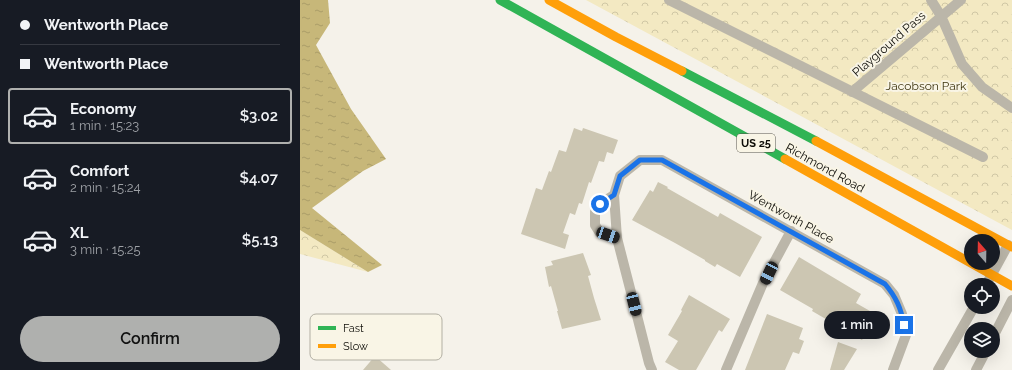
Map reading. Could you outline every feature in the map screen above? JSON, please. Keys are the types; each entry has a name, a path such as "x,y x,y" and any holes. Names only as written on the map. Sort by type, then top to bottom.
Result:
{"highway":[{"name":"Richmond Road","path":"500,0 1012,286"},
{"name":"Richmond Road","path":"549,0 1010,246"}],"street":[{"path":"669,0 983,158"},
{"path":"931,0 941,16 962,64 982,87 1012,108"},
{"name":"Playground Pass","path":"852,92 961,0"},
{"name":"Wentworth Place","path":"652,370 617,238 614,195 620,176 640,160 662,160 885,284 894,295 902,314 906,335 893,370"},
{"path":"614,195 600,204 595,212 595,225 600,232 617,238"},
{"path":"726,370 764,283 791,231"},
{"path":"990,278 1010,246"},
{"path":"1000,323 1012,300"},
{"path":"938,370 970,314"},
{"path":"976,370 982,358"}],"green space":[{"name":"Jacobson Park","path":"586,0 1012,0 1012,230"},
{"path":"300,230 305,233 368,272 300,254"}],"water":[{"path":"300,0 328,0 330,23 316,45 351,109 386,159 363,171 312,208 382,265 368,272 300,230"}],"building":[{"path":"574,128 582,131 583,128 618,140 613,154 607,152 604,162 599,161 591,183 589,182 582,204 579,203 575,215 570,213 563,233 569,235 565,249 521,234 536,188 542,190 549,171 551,172 559,150 566,152"},
{"path":"658,182 718,217 720,213 762,237 740,277 717,264 715,267 632,220 650,190 653,192"},
{"path":"583,253 591,275 588,276 601,320 562,329 551,286 549,287 545,267 553,265 551,261"},
{"path":"799,257 861,294 856,303 877,315 862,340 812,311 813,309 780,290"},
{"path":"689,295 730,319 722,332 719,330 696,370 679,370 665,362 678,341 668,335 682,311 681,310"},
{"path":"767,314 803,328 799,339 804,341 799,354 793,352 785,370 745,370"},
{"path":"838,342 857,349 844,370 830,370"},
{"path":"372,360 380,360 391,370 363,370"}],"traffic: fast":[{"path":"500,0 785,159"},
{"path":"682,71 816,141"}],"traffic: slow":[{"path":"549,0 682,71"},
{"path":"816,141 1012,247"},
{"path":"785,159 1012,286"}],"route":[{"path":"600,204 614,195 620,176 640,160 662,160 885,284 894,295 902,314 904,325"}]}
